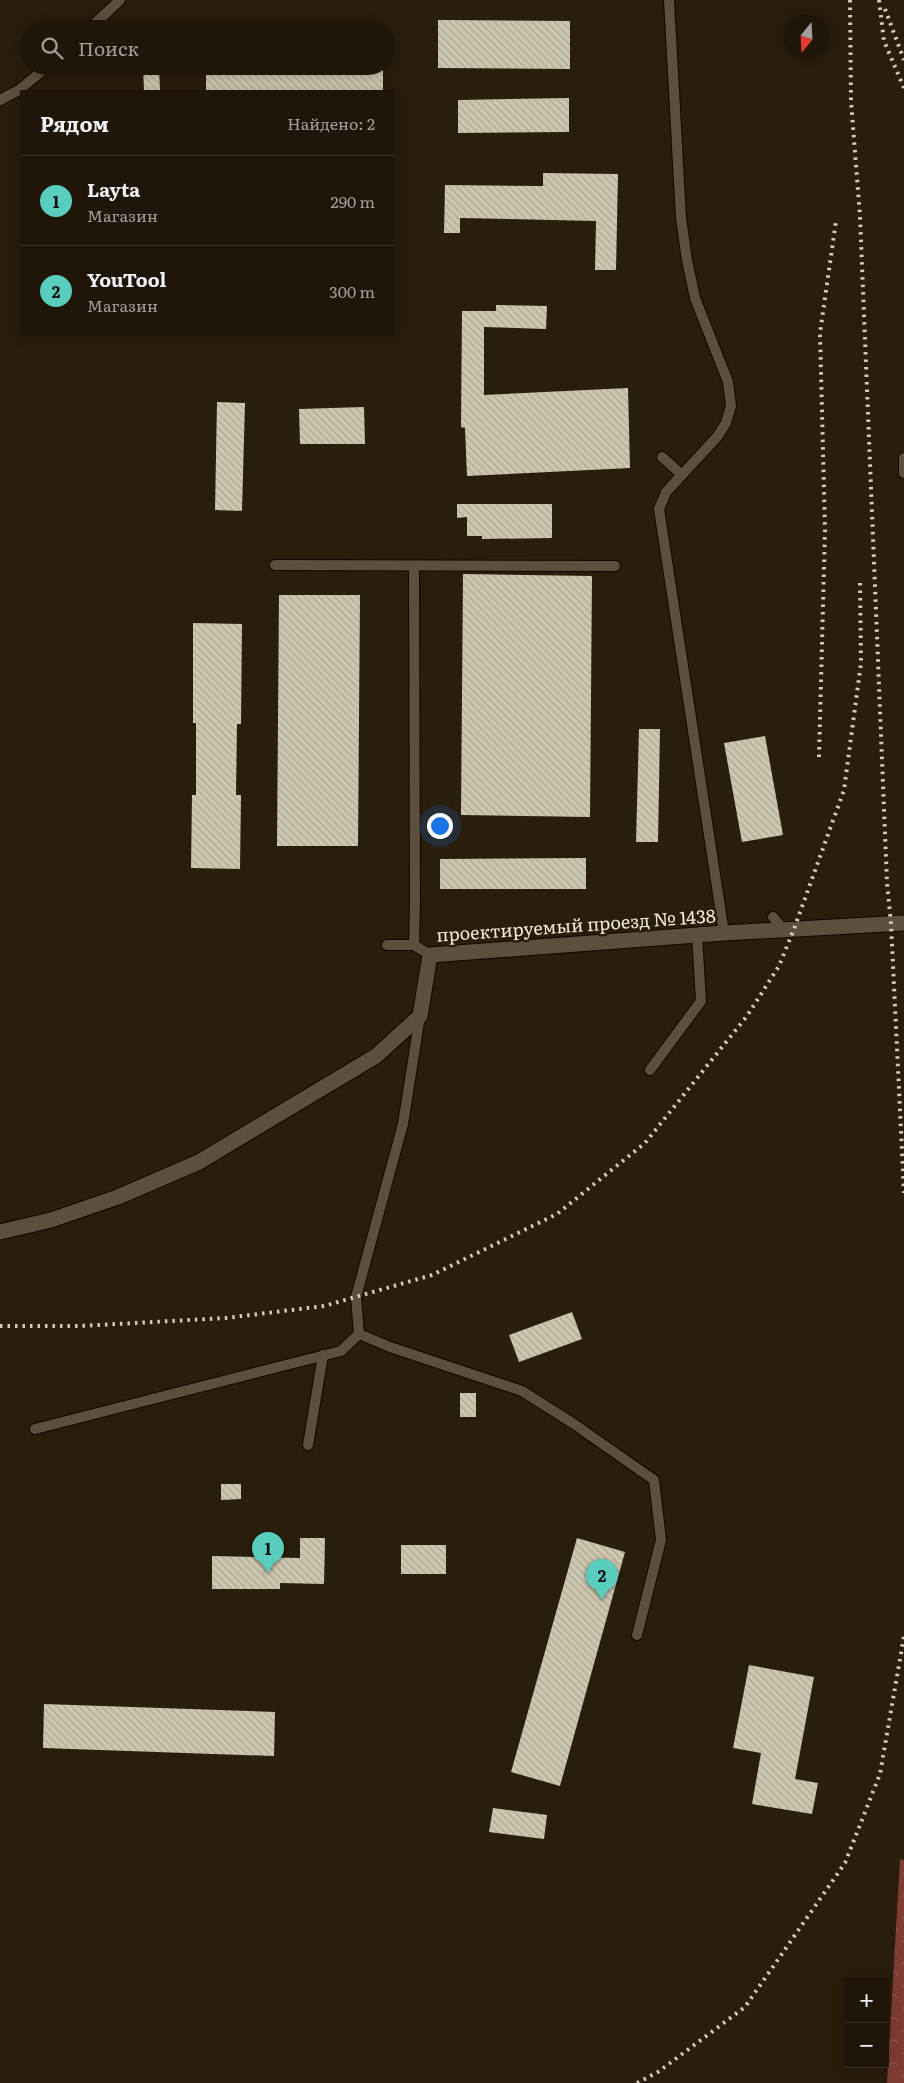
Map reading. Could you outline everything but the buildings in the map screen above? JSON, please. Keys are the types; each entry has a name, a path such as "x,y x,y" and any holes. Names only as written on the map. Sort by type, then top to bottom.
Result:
{"street":[{"name":"проектируемый проезд № 1438","path":"420,1016 430,955 724,933 904,923"},
{"path":"0,1232 51,1220 84,1209 118,1197 199,1162 376,1056 420,1016"}],"lane":[{"path":"99,20 120,0"},
{"path":"669,0 683,235 695,298 728,382 732,406 726,423 717,437 666,492 659,509 724,933"},
{"path":"0,100 19,90 37,75"},
{"path":"662,456 682,475"},
{"path":"904,458 904,473"},
{"path":"275,565 615,566"},
{"path":"414,566 414,945"},
{"path":"773,917 783,930"},
{"path":"650,1070 701,1001 697,936"},
{"path":"386,945 414,945 430,955"},
{"path":"359,1334 356,1297 403,1124 420,1016"},
{"path":"35,1429 341,1351 359,1334"},
{"path":"359,1334 390,1347 522,1391 574,1424 654,1480 661,1540 637,1635"},
{"path":"308,1445 323,1355"}],"green space":[{"path":"900,1859 904,1860 904,2083 887,2083"}],"railway":[{"path":"850,0 851,101 860,216 887,883 891,923 904,1193"},
{"path":"879,0 884,41 904,88"},
{"path":"885,9 904,60"},
{"path":"819,757 825,530 820,333 836,221"},
{"path":"0,1326 80,1326 226,1318 324,1306 432,1275 557,1214 645,1143 747,1016 779,966 794,929 844,790 861,663 860,578"},
{"path":"637,2083 658,2072 745,2007 845,1863 880,1774 904,1636"}],"place":[{"name":"Layta","path":"268,1573"},
{"name":"YouTool","path":"602,1600"}]}
